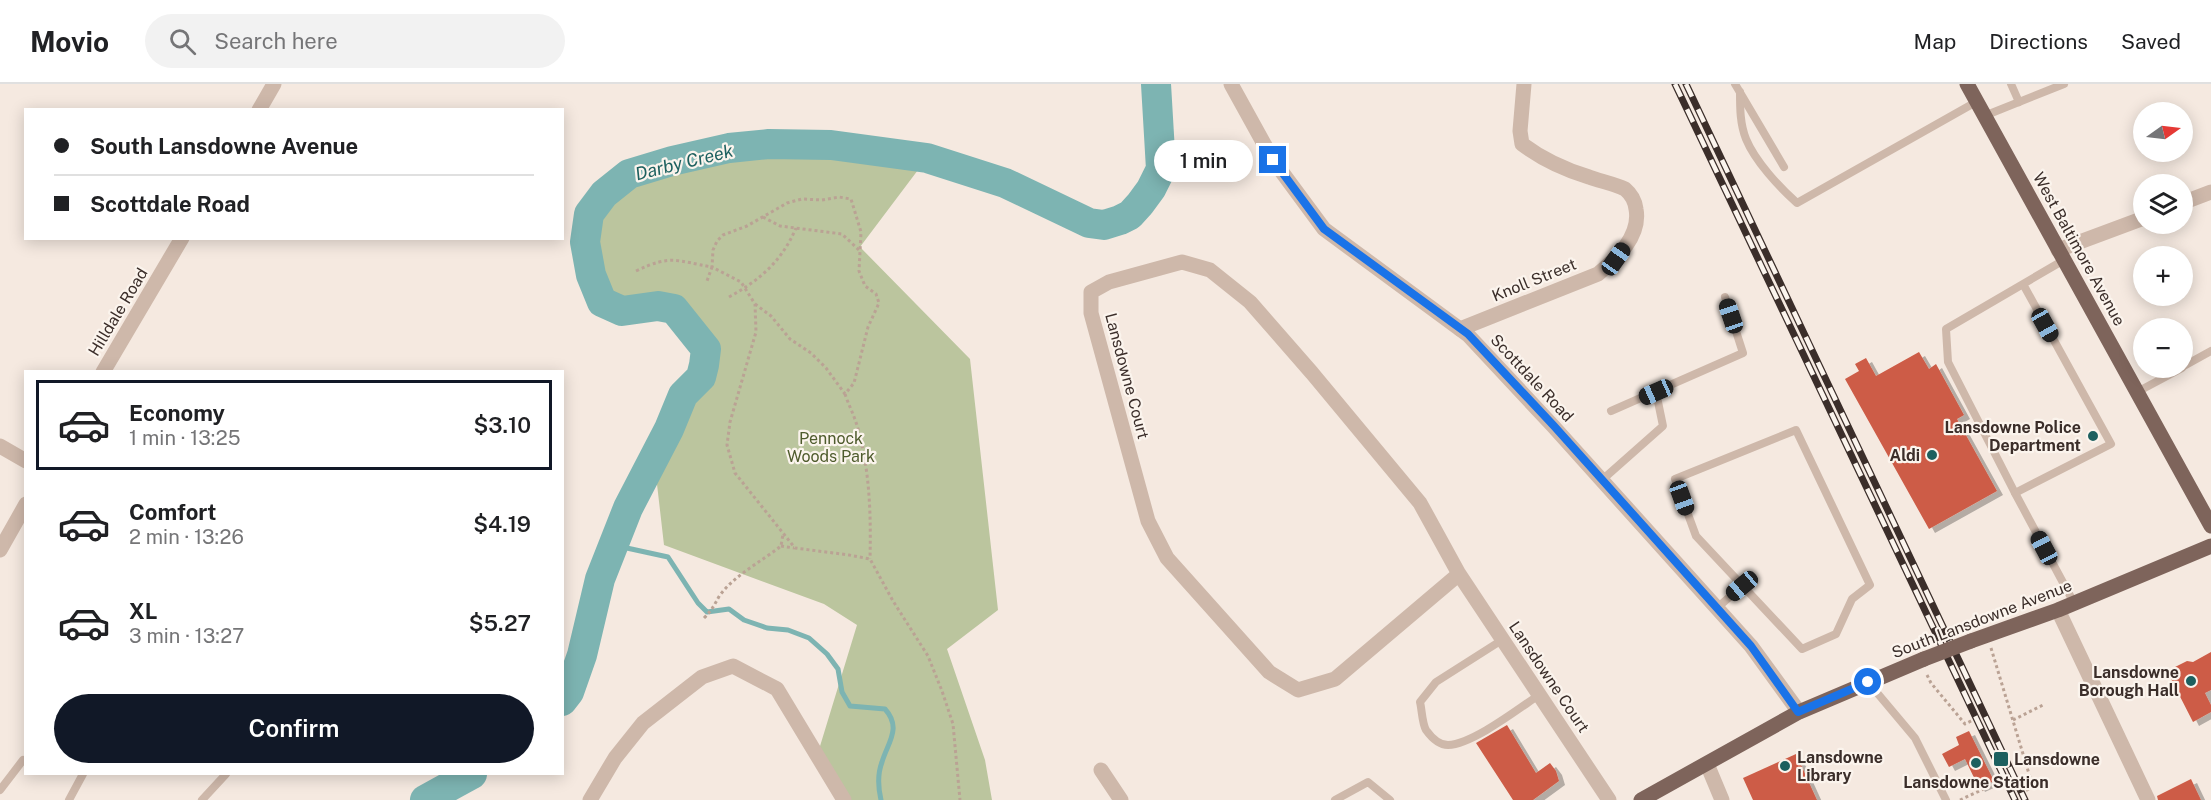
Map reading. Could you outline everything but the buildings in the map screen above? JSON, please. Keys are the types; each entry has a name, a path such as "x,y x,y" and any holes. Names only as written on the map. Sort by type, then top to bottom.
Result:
{"main road":[{"name":"West Baltimore Avenue","path":"1966,84 2211,526"},
{"name":"South Lansdowne Avenue","path":"1641,800 1798,712 1922,660 2058,610 2211,546"}],"street":[{"path":"260,108 274,84"},
{"name":"Scottdale Road","path":"1231,84 1273,160 1324,229 1468,334 1751,646 1798,712"},
{"name":"Knoll Street","path":"1460,329 1598,274 1616,259 1634,233 1638,216 1635,201 1625,190 1573,172 1522,144 1520,131 1524,84"},
{"path":"2193,199 2211,192"},
{"path":"2061,255 2133,223"},
{"name":"Hilldale Road","path":"104,370 181,240"},
{"name":"Lansdowne Court","path":"1459,574 1335,679 1298,690 1269,672 1167,558 1148,520 1091,313 1091,292 1109,282 1182,262 1210,270 1250,302 1312,372 1420,503 1459,574 1609,800"},
{"path":"0,446 24,460"},
{"path":"0,550 24,508"},
{"path":"2058,610 2148,800"},
{"path":"590,800 615,758 643,723 702,677 733,666 777,689 844,800"},
{"path":"1707,764 1722,800"},
{"path":"1101,770 1121,800"}],"lane":[{"path":"1735,84 1784,167"},
{"path":"2011,84 2019,102"},
{"path":"1984,116 2064,84"},
{"path":"1740,92 1740,117 1746,141 1765,169 1797,203 1976,102"},
{"path":"2061,255 2023,284 1946,329 1948,362 2074,603"},
{"path":"2015,493 2110,444 2023,284"},
{"path":"1611,411 1743,353 1725,297"},
{"path":"2193,361 2211,351"},
{"path":"2138,392 2163,378"},
{"path":"1602,480 1663,426 1656,392"},
{"path":"1796,430 1870,585 1852,599 1836,634 1802,649 1742,586 1696,536 1675,479 1796,430"},
{"path":"1717,608 1742,586"},
{"path":"1502,639 1436,682 1420,702 1425,728 1436,742 1447,745 1463,742 1502,720 1539,695"},
{"path":"1868,682 1915,738 1946,800"},
{"path":"0,790 23,760"},
{"path":"69,800 82,775"},
{"path":"202,800 225,775"},
{"path":"1335,800 1368,782 1390,800"}],"path":[{"path":"707,280 712,267 713,250 723,235 787,203 802,199 822,200 839,197 851,199 861,232 859,271 865,286 876,294 879,303 868,327 854,383 845,394"},
{"path":"763,217 780,226 842,234 859,250"},
{"path":"729,297 745,288 779,260 796,228"},
{"path":"636,271 661,260 676,259 712,267 741,282 755,304 771,316 790,339 811,352 845,394 858,429 867,474 871,516 870,559 893,601 928,656 942,691 953,724 960,800"},
{"path":"755,304 756,332 730,423 727,445 735,473 795,548"},
{"path":"704,618 714,608 721,594 743,574 781,546 783,534"},
{"path":"781,546 870,559"},
{"path":"1987,635 2033,787 2025,791"},
{"path":"1922,660 1931,683 1965,724 1973,720"},
{"path":"2013,720 2045,704"},
{"path":"1960,800 2001,781"}],"green space":[{"name":"Pennock Woods Park","path":"769,144 831,145 927,158 860,247 970,359 998,610 947,649 985,760 992,800 844,800 817,756 857,625 824,604 664,545 654,458 683,395 701,376 705,349 674,309 658,306 622,311 602,302 588,264 585,248 586,230 598,202 612,186 629,174 698,155"}],"waterway":[{"name":"Darby Creek","path":"564,698 569,692 582,655 600,579 628,508 669,429 683,395 701,377 706,349 674,309 658,306 622,311 602,302 591,275 585,242 589,214 604,194 629,174 729,148 769,144 831,145 927,158 1005,183 1089,223 1104,225 1130,215 1151,189 1161,169 1156,84"},
{"path":"613,545 668,557 698,603 707,612 729,609 744,620 767,628 788,630 809,638 827,654 838,669 842,692 850,706 885,709 893,722 893,729 879,772 881,800"},
{"name":"Darby Creek","path":"425,800 470,775"}],"railway":[{"path":"1675,84 2015,800"},
{"path":"1686,84 2025,800"}],"place":[{"name":"Lansdowne Police Department","path":"2093,436"},
{"name":"Aldi","path":"1932,455"},
{"name":"Lansdowne Borough Hall","path":"2191,681"},
{"name":"Lansdowne","path":"2001,759"},
{"name":"Lansdowne Station","path":"1976,763"},
{"name":"Lansdowne Library","path":"1785,766"}],"route":[{"path":"1273,160 1324,229 1468,334 1554,426 1751,646 1798,712 1868,682"}]}
